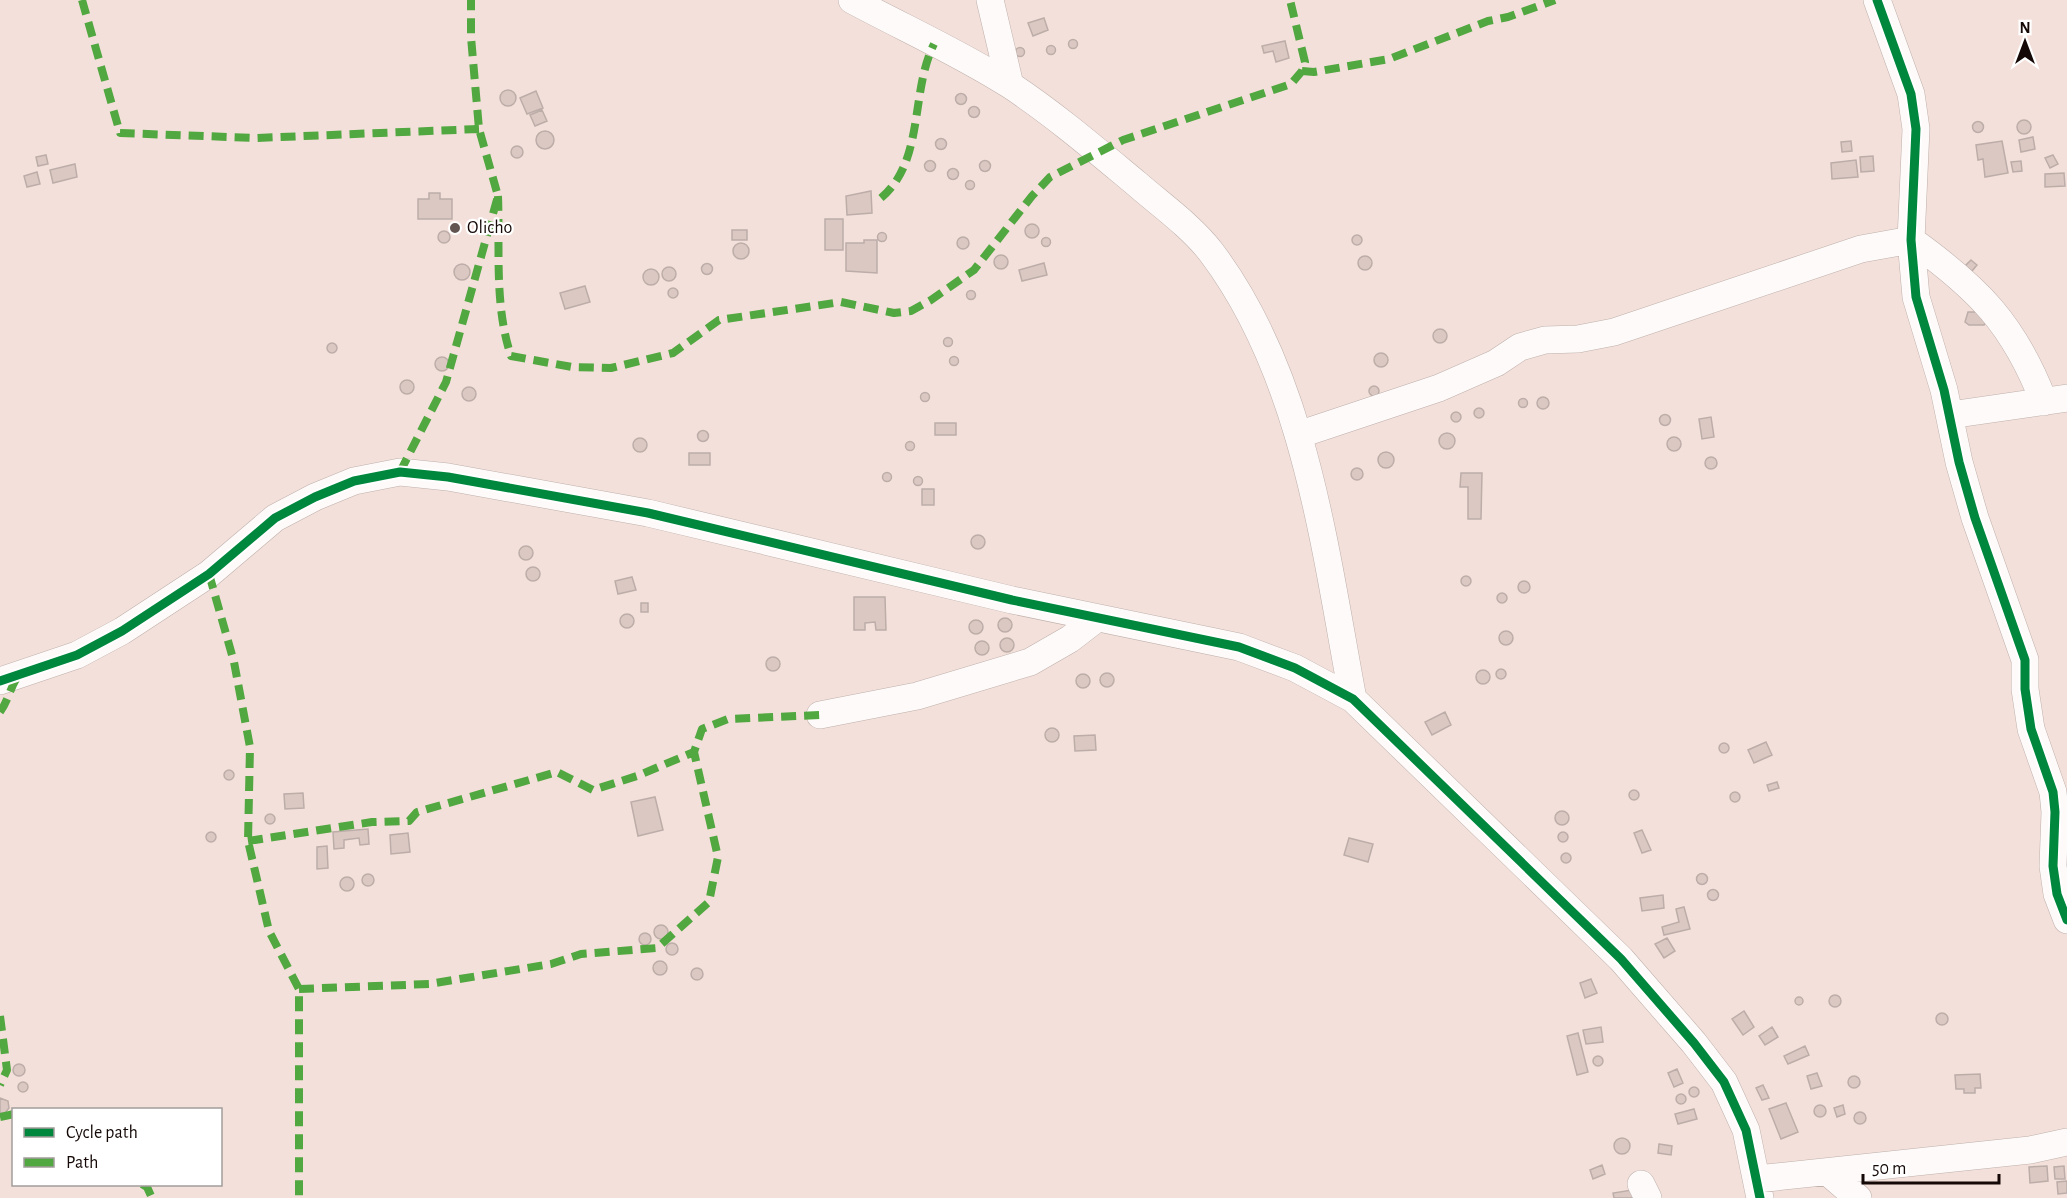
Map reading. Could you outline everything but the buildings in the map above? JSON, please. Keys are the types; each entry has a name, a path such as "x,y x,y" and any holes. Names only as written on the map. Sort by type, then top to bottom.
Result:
{"street":[{"path":"852,0 1010,85 1101,154 1171,212 1210,250 1233,284 1255,324 1278,378 1298,435 1320,524 1353,699"},
{"path":"990,0 1010,85"},
{"path":"1877,0 1911,94 1914,110 1916,129 1911,240 1916,297 1950,416 1974,518 2025,660 2025,689 2031,729 2053,792 2055,812 2053,866 2057,894 2067,920"},
{"path":"1298,435 1439,388 1496,363 1520,347 1545,340 1578,339 1614,332 1861,249 1911,240 1953,270 1996,314 2011,332 2029,364 2055,400 1950,416"},
{"path":"0,681 77,655 122,632 209,574 275,518 315,497 354,481 400,472 448,477 648,513 1096,619 1239,647 1295,668 1353,699 1621,959 1695,1043 1724,1082 1746,1130 1759,1189 1830,1174 2030,1150 2067,1142"},
{"path":"820,715 918,696 1030,662 1070,639 1096,619"},
{"path":"1830,1174 1858,1198"}],"marked path":[{"path":"82,0 120,133 256,138 479,129"},
{"path":"400,472 446,382 498,196 479,129 471,37 471,0"},
{"path":"498,196 500,297 511,356 572,367 611,368 673,353 719,320 841,302 894,313 911,311 974,270 1032,196 1050,177 1123,140 1291,84 1302,71 1305,62 1290,0"},
{"path":"1302,71 1314,72 1389,59 1488,21 1508,17 1555,0"},
{"path":"881,198 895,183 911,146 922,83 934,44"},
{"path":"209,574 234,662 250,747 248,841 269,931 299,989 299,1198"},
{"path":"0,712 18,676"},
{"path":"299,989 429,984 551,964 581,954 657,948 709,902 718,857 694,752 702,729 728,719 820,715"},
{"path":"248,841 372,822 409,821 417,812 557,772 593,790 637,776 694,752"},
{"path":"0,1016 7,1070 0,1085"},
{"path":"0,1117 12,1114"},
{"path":"145,1186 152,1198"}],"cycle path":[{"path":"1877,0 1911,94 1916,129 1911,240 1916,297 1944,390 1959,462 1975,518 2025,660 2025,689 2031,729 2053,792 2055,812 2053,866 2057,894 2067,920"},
{"path":"0,681 77,655 122,631 209,574 275,518 315,497 354,481 400,472 448,477 648,513 1012,600 1239,647 1295,668 1353,699 1621,959 1694,1043 1724,1082 1746,1130 1760,1198"}],"place":[{"name":"Olicho","path":"455,228"}]}
